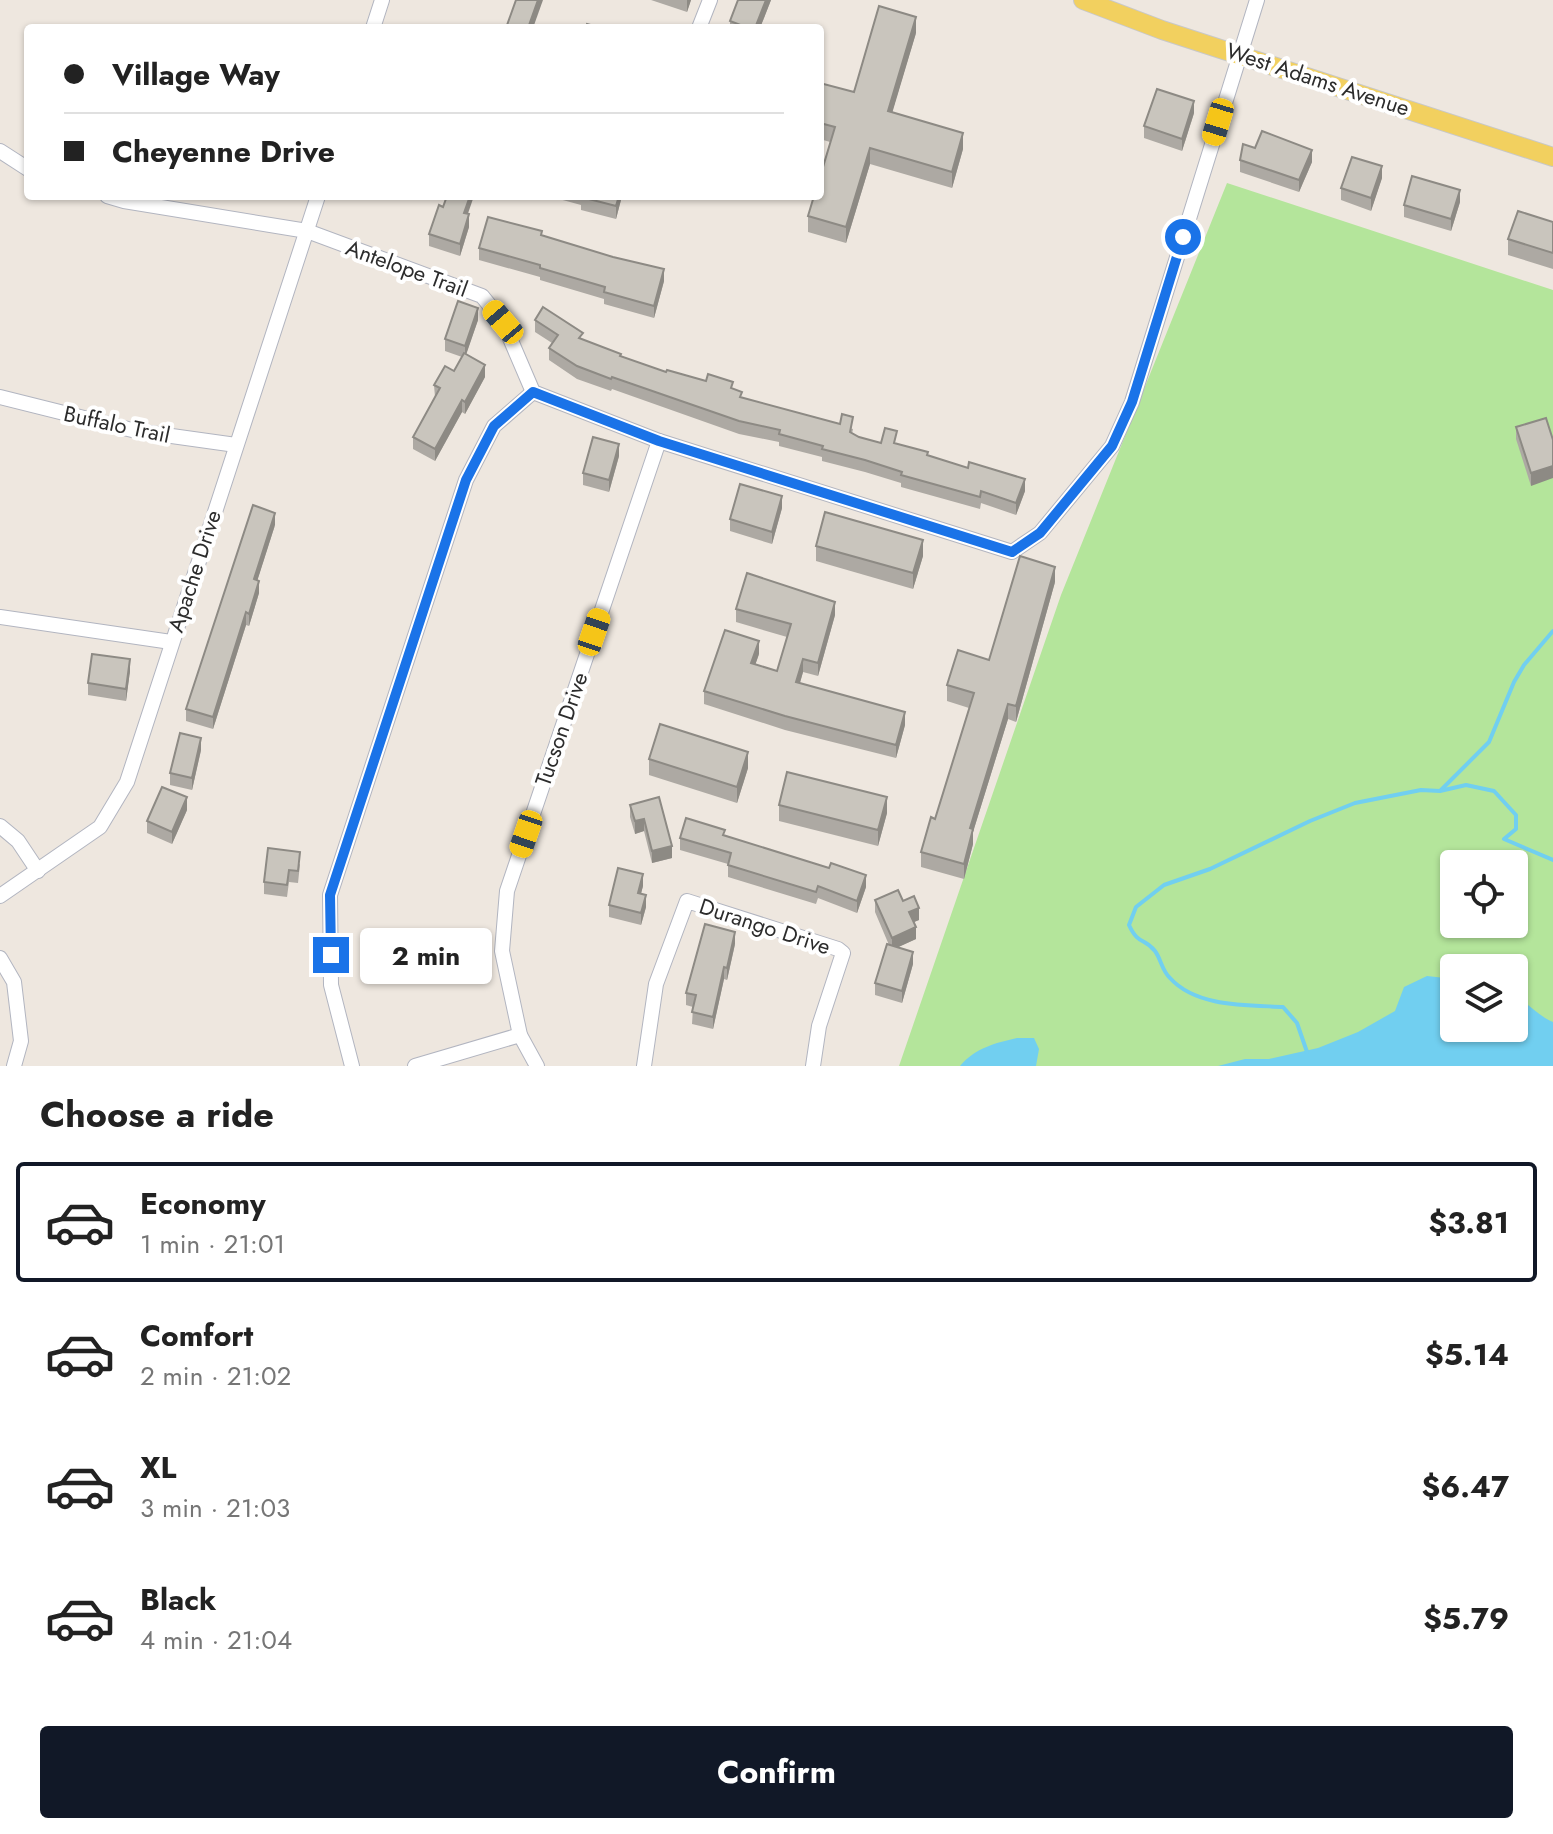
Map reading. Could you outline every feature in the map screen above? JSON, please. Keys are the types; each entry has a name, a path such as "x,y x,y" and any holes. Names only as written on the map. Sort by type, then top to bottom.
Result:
{"main road":[{"name":"West Adams Avenue","path":"1083,0 1162,30 1553,157"}],"street":[{"path":"374,24 382,0"},
{"path":"701,24 710,0"},
{"path":"352,1066 331,985 330,895 466,480 494,426 533,392 659,441 1012,552 1040,533 1112,446 1132,402 1257,0"},
{"path":"0,151 24,166"},
{"name":"Antelope Trail","path":"121,200 307,231 482,296 503,322 533,392"},
{"name":"Apache Drive","path":"0,896 100,827 127,782 317,200"},
{"name":"Buffalo Trail","path":"0,397 136,431 236,445"},
{"name":"Tucson Drive","path":"537,1066 520,1035 502,951 507,891 659,441"},
{"path":"0,617 171,642"},
{"path":"0,826 18,841 38,871"},
{"name":"Durango Drive","path":"644,1066 656,984 687,901 843,953 819,1026 813,1066"},
{"path":"0,958 14,982 18,1012 21,1041 14,1066"},
{"path":"415,1066 520,1035"}],"green space":[{"path":"1227,183 1553,290 1553,1066 899,1066 1061,595"}],"water":[{"path":"1427,976 1440,977 1440,1042 1528,1042 1528,1005 1553,1022 1553,1066 1218,1066 1318,1048 1358,1032 1395,1011 1404,987"},
{"path":"1017,1038 1034,1038 1039,1049 1036,1066 960,1066 993,1044"}],"building":[{"path":"516,0 538,0 529,24 507,24"},
{"path":"738,0 766,0 757,24 730,21"},
{"path":"879,6 916,17 888,111 963,133 952,172 870,148 846,227 808,216 813,200 824,200 824,164 835,127 824,124 824,84 854,92"},
{"path":"1157,89 1194,101 1182,139 1144,126"},
{"path":"1262,131 1312,150 1299,180 1240,160 1243,144 1255,148"},
{"path":"1352,157 1382,166 1371,198 1341,188"},
{"path":"1412,176 1460,190 1451,219 1404,205"},
{"path":"446,200 469,200 464,213 469,214 460,244 429,234 439,205 443,207"},
{"path":"593,200 618,200 616,206"},
{"path":"1518,211 1553,222 1553,253 1508,239"},
{"path":"488,217 542,231 541,235 613,257 664,269 654,306 604,292 605,287 540,268 540,265 479,248"},
{"path":"458,301 478,308 465,346 445,339"},
{"path":"543,307 583,333 579,338 620,356 666,372 706,381 708,374 733,382 731,388 742,392 740,397 840,424 842,414 853,417 850,432 859,437 881,443 885,428 897,431 894,443 968,468 969,462 1025,479 1016,503 981,491 980,497 901,475 902,472 779,434 780,430 739,421 577,366 549,348 558,335 535,320"},
{"path":"464,353 485,365 435,449 413,437 440,388 434,385 445,366 454,371"},
{"path":"1546,418 1553,440 1553,466 1531,473 1516,427"},
{"path":"593,437 619,444 609,480 583,473"},
{"path":"740,484 782,496 772,532 730,519"},
{"path":"253,505 275,513 254,579 259,581 249,614 246,612 213,717 186,709"},
{"path":"825,512 923,540 913,573 816,546"},
{"path":"1020,556 1055,567 1016,706 1008,704 970,828 973,829 964,864 921,852 931,817 935,819 974,693 947,685 958,650 989,660"},
{"path":"747,573 835,602 818,663 803,659 796,682 905,712 896,745 704,691 725,630 759,641 751,663 777,671 791,624 736,609"},
{"path":"92,654 130,659 126,689 88,683"},
{"path":"660,724 748,752 737,787 649,759"},
{"path":"180,733 201,738 192,778 170,773"},
{"path":"787,772 887,797 878,830 779,805"},
{"path":"162,787 187,797 172,832 147,821"},
{"path":"659,797 672,846 652,851 644,819 635,821 630,805"},
{"path":"686,818 725,830 723,835 829,868 831,863 866,875 857,901 818,886 816,892 728,865 731,853 680,838"},
{"path":"268,848 300,852 298,871 289,870 287,885 264,882"},
{"path":"618,868 643,874 638,893 646,895 641,913 609,905"},
{"path":"898,890 903,901 914,896 919,908 909,912 916,927 892,938 875,900"},
{"path":"705,924 735,932 713,1017 692,1012 696,995 686,993"},
{"path":"887,944 913,952 902,991 875,983"}],"waterway":[{"path":"1441,790 1489,742 1514,682 1553,631"},
{"path":"1307,1052 1297,1023 1283,1007 1222,1003 1181,987 1167,975 1155,951 1132,931 1129,925 1136,907 1164,885 1210,869 1310,821 1355,803 1421,790 1440,791 1466,785 1494,791 1516,815 1516,829 1504,839 1553,860"}],"route":[{"path":"331,955 330,895 466,480 494,426 533,392 659,441 1012,552 1040,533 1112,446 1132,402 1183,237"}]}
